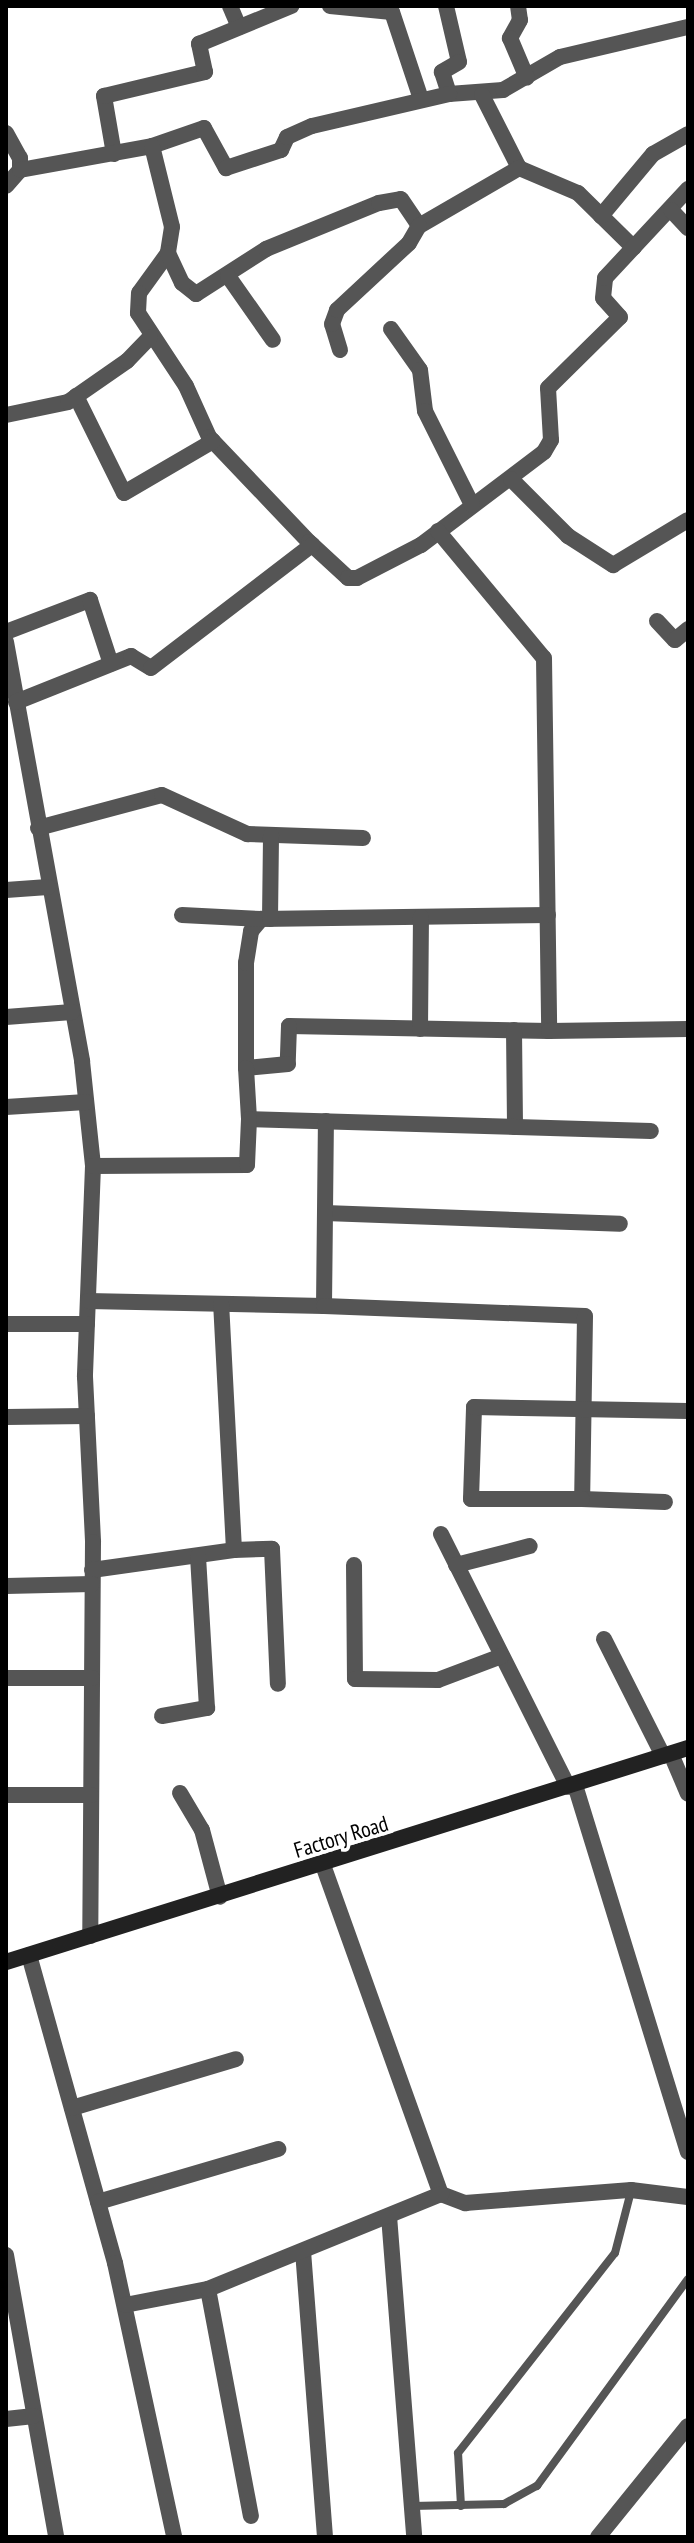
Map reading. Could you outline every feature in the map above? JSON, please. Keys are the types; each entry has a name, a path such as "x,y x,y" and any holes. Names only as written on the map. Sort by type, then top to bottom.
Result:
{"main road":[{"name":"Factory Road","path":"6,1962 688,1748"}],"street":[{"path":"230,6 239,27"},
{"path":"114,154 104,96 205,72 199,44 291,6"},
{"path":"330,6 392,12 421,99"},
{"path":"446,6 459,62 442,72 449,94"},
{"path":"518,6 520,20 510,38 527,78"},
{"path":"6,186 20,170 152,146 204,128 226,168 281,150 287,137 312,126 374,116 421,99 449,94 482,95 527,78 560,57 688,27"},
{"path":"482,95 519,168 565,185 634,248"},
{"path":"6,133 20,170"},
{"path":"601,216 653,154 688,134"},
{"path":"152,146 172,227 168,253 139,293 138,313 150,337 186,386 213,441 312,545 348,578 357,578 438,531 511,479 551,440 548,388 620,317 602,286 688,189"},
{"path":"340,350 332,324 337,310 409,243 419,226 519,168"},
{"path":"168,253 182,283 196,294 266,249 379,203 401,199 419,226"},
{"path":"671,210 688,228"},
{"path":"228,276 273,340"},
{"path":"391,329 420,370 425,411 472,505"},
{"path":"6,415 31,413 76,396 127,361 150,337"},
{"path":"76,396 124,493 213,441"},
{"path":"511,479 568,536 613,565 688,520"},
{"path":"438,531 544,658 549,1031"},
{"path":"16,702 131,656 151,668 312,545"},
{"path":"6,632 90,600 111,664"},
{"path":"657,621 675,640 688,629"},
{"path":"6,642 72,1012 93,1166 87,1324 92,1577 90,1936"},
{"path":"38,828 162,795 184,800 230,829 271,835 363,838"},
{"path":"93,1166 247,1165 246,963 251,931 265,919 271,835"},
{"path":"6,890 48,887"},
{"path":"182,915 265,919 548,915"},
{"path":"420,1029 421,917"},
{"path":"6,1017 72,1012"},
{"path":"246,1068 288,1064 289,1026 549,1031 688,1029"},
{"path":"514,1030 515,1127"},
{"path":"6,1107 86,1102"},
{"path":"249,1119 651,1131"},
{"path":"324,1306 326,1121"},
{"path":"325,1213 620,1224"},
{"path":"88,1301 585,1316 582,1499"},
{"path":"221,1304 234,1550"},
{"path":"6,1324 87,1324"},
{"path":"665,1502 471,1499 474,1407 688,1411"},
{"path":"6,1417 87,1416"},
{"path":"441,1534 572,1786 688,2152"},
{"path":"456,1565 530,1546"},
{"path":"6,1586 92,1577 234,1550 272,1549 278,1684"},
{"path":"162,1716 207,1708 198,1556"},
{"path":"354,1565 355,1679 438,1680 502,1656"},
{"path":"604,1639 688,1794"},
{"path":"6,1678 92,1678"},
{"path":"180,1793 202,1830 220,1897"},
{"path":"6,1795 91,1795"},
{"path":"323,1865 441,2194"},
{"path":"29,1955 125,2305 174,2537"},
{"path":"72,2108 236,2059"},
{"path":"98,2202 278,2149"},
{"path":"125,2305 208,2289 441,2194 477,2203 631,2190 688,2197"},
{"path":"389,2216 414,2537"},
{"path":"303,2251 325,2537"},
{"path":"6,2255 13,2331 34,2416 56,2537"},
{"path":"208,2289 251,2516"},
{"path":"6,2419 34,2416"},
{"path":"598,2537 688,2426"}],"lane":[{"path":"461,2506 458,2453 615,2253 631,2190"},
{"path":"412,2506 504,2504 537,2486 688,2279"}]}
